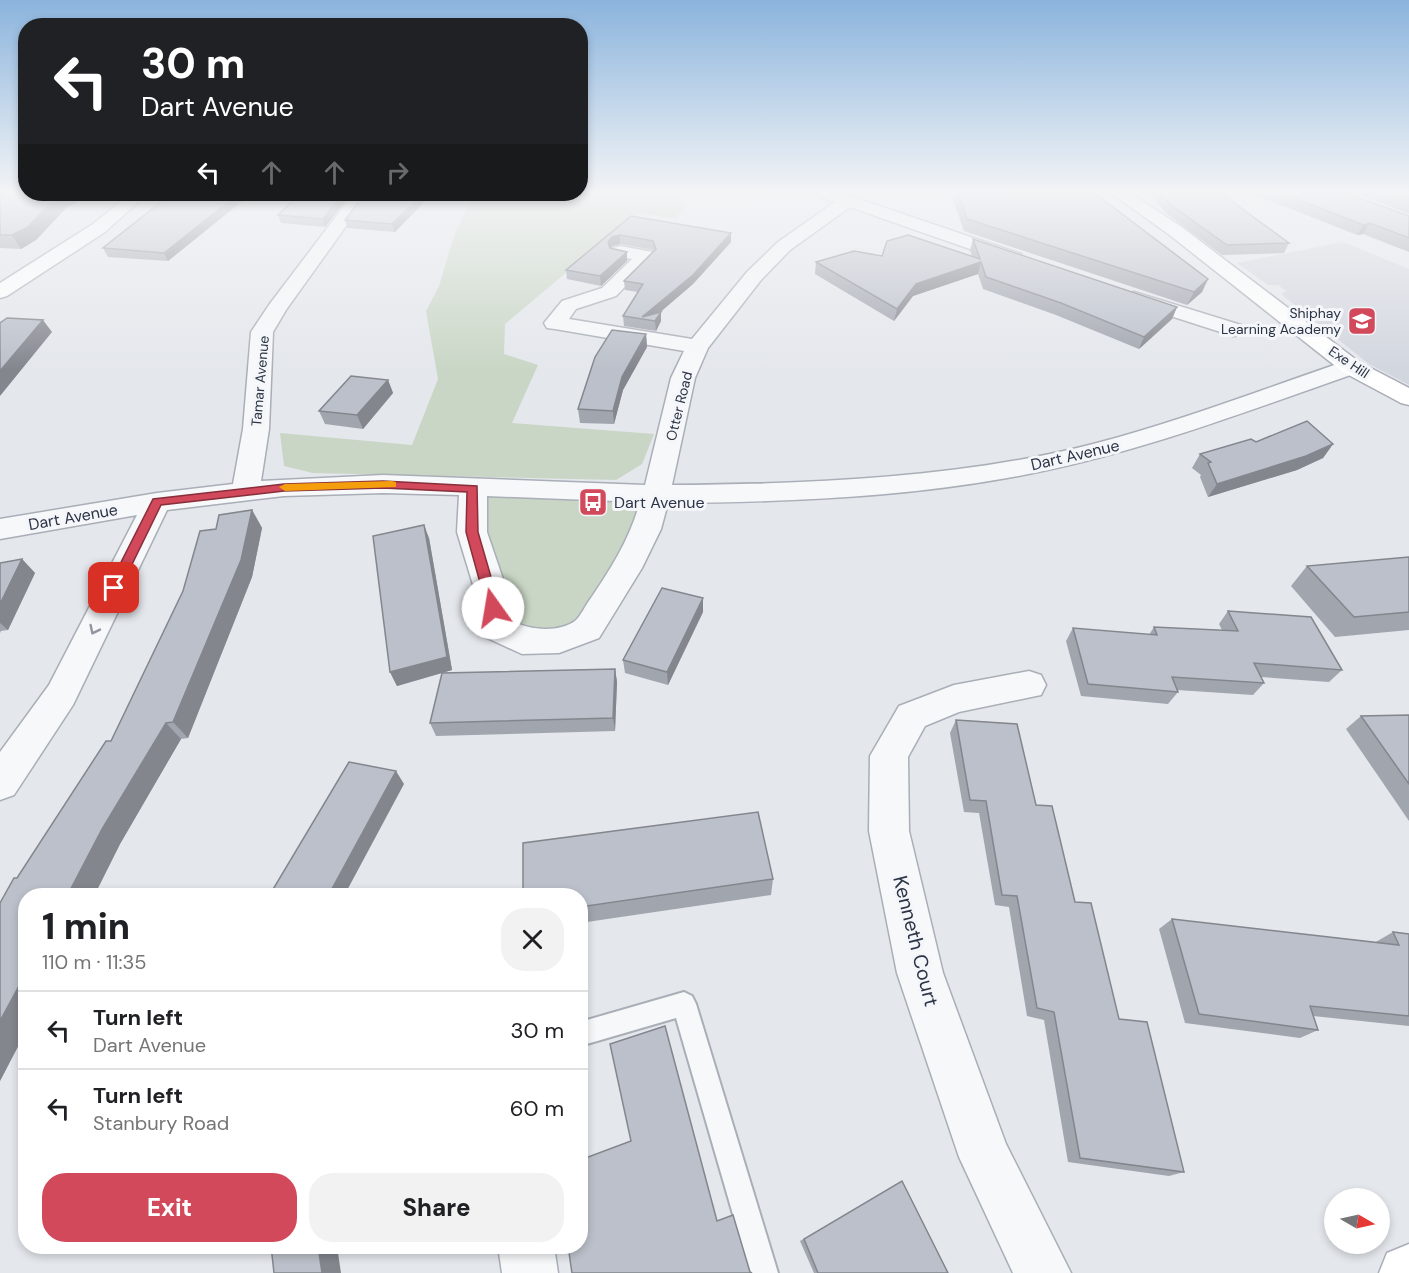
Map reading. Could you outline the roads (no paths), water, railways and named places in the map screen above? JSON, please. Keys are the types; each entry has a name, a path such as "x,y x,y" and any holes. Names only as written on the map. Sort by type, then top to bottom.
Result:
{"street":[{"path":"0,292 63,251"},
{"name":"Tamar Avenue","path":"246,490 256,429 262,332 319,251"},
{"name":"Otter Road","path":"473,489 472,532 489,588 497,628 522,640 559,640 587,629 607,601 647,529 668,451 683,378 697,347 754,276 779,251"},
{"path":"995,251 1033,264"},
{"name":"Exe Hill","path":"1202,251 1351,366 1409,398"},
{"path":"620,252 646,256 620,284 609,292 569,305 555,323 697,347"},
{"path":"1122,294 1233,330"},
{"name":"Dart Avenue","path":"0,529 157,502 246,490 383,484 655,494 773,493 1007,470 1100,450 1175,428 1351,366"},
{"path":"0,783 62,694 157,502"},
{"name":"Kenneth Court","path":"1029,685 954,699 912,716 889,756 889,831 920,973 985,1157 1043,1273"},
{"path":"527,1254 530,1273"}],"lane":[{"path":"588,1032 684,1004 764,1273"}],"place":[{"name":"Shiphay Learning Academy","path":"1362,321"},
{"name":"Dart Avenue","path":"593,502"}]}
